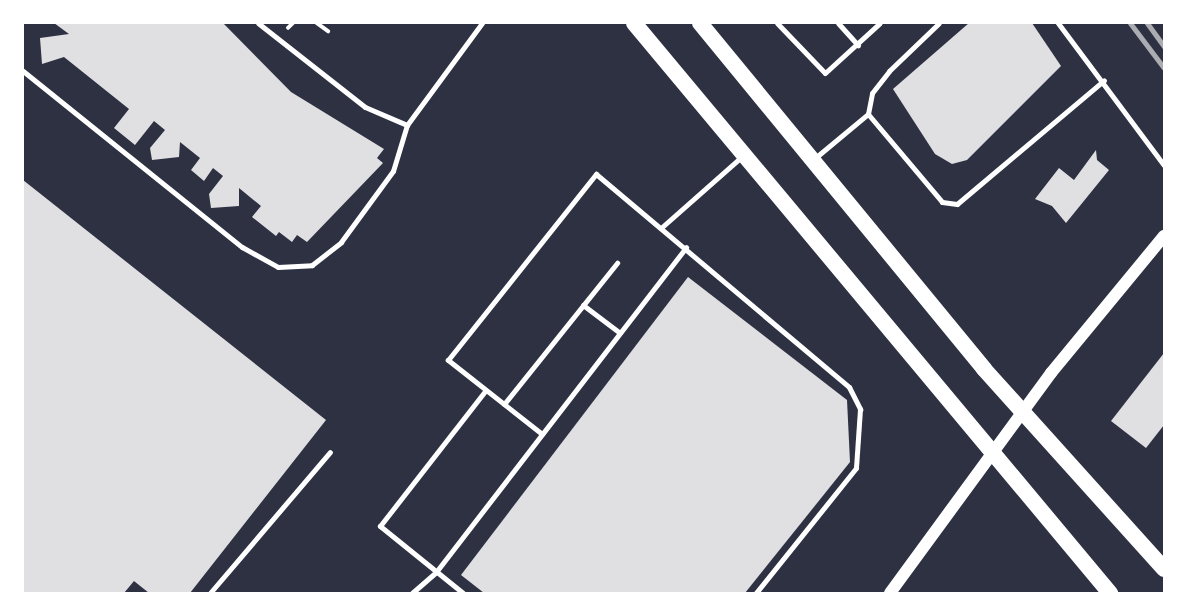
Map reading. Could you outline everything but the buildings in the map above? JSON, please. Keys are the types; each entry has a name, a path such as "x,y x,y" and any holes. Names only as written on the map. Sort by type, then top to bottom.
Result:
{"main road":[{"path":"634,23 990,454 1110,593"},
{"path":"700,23 1025,415 1164,569"}],"street":[{"path":"890,593 990,454 1025,415 1051,373 1164,236"}],"lane":[{"path":"258,23 365,107 407,125"},
{"path":"23,71 242,247 278,267 312,265 341,242 393,171 407,125 482,23"},
{"path":"777,23 825,73 858,46 880,23"},
{"path":"838,23 858,46"},
{"path":"812,160 868,114 872,93 889,71 939,23"},
{"path":"1058,23 1104,80 1164,165"},
{"path":"868,114 950,205 1104,80"},
{"path":"662,228 743,155"},
{"path":"542,434 448,360 596,174 686,247 849,387 860,409 856,468 756,593"},
{"path":"412,593 436,572 686,247"},
{"path":"504,404 617,263"},
{"path":"583,304 620,333"},
{"path":"463,593 380,526 486,390"},
{"path":"210,593 330,452"}],"path":[{"path":"288,28 293,23"},
{"path":"317,23 328,31"}],"railway":[{"path":"1130,23 1164,68"},
{"path":"1147,23 1164,46"}]}
